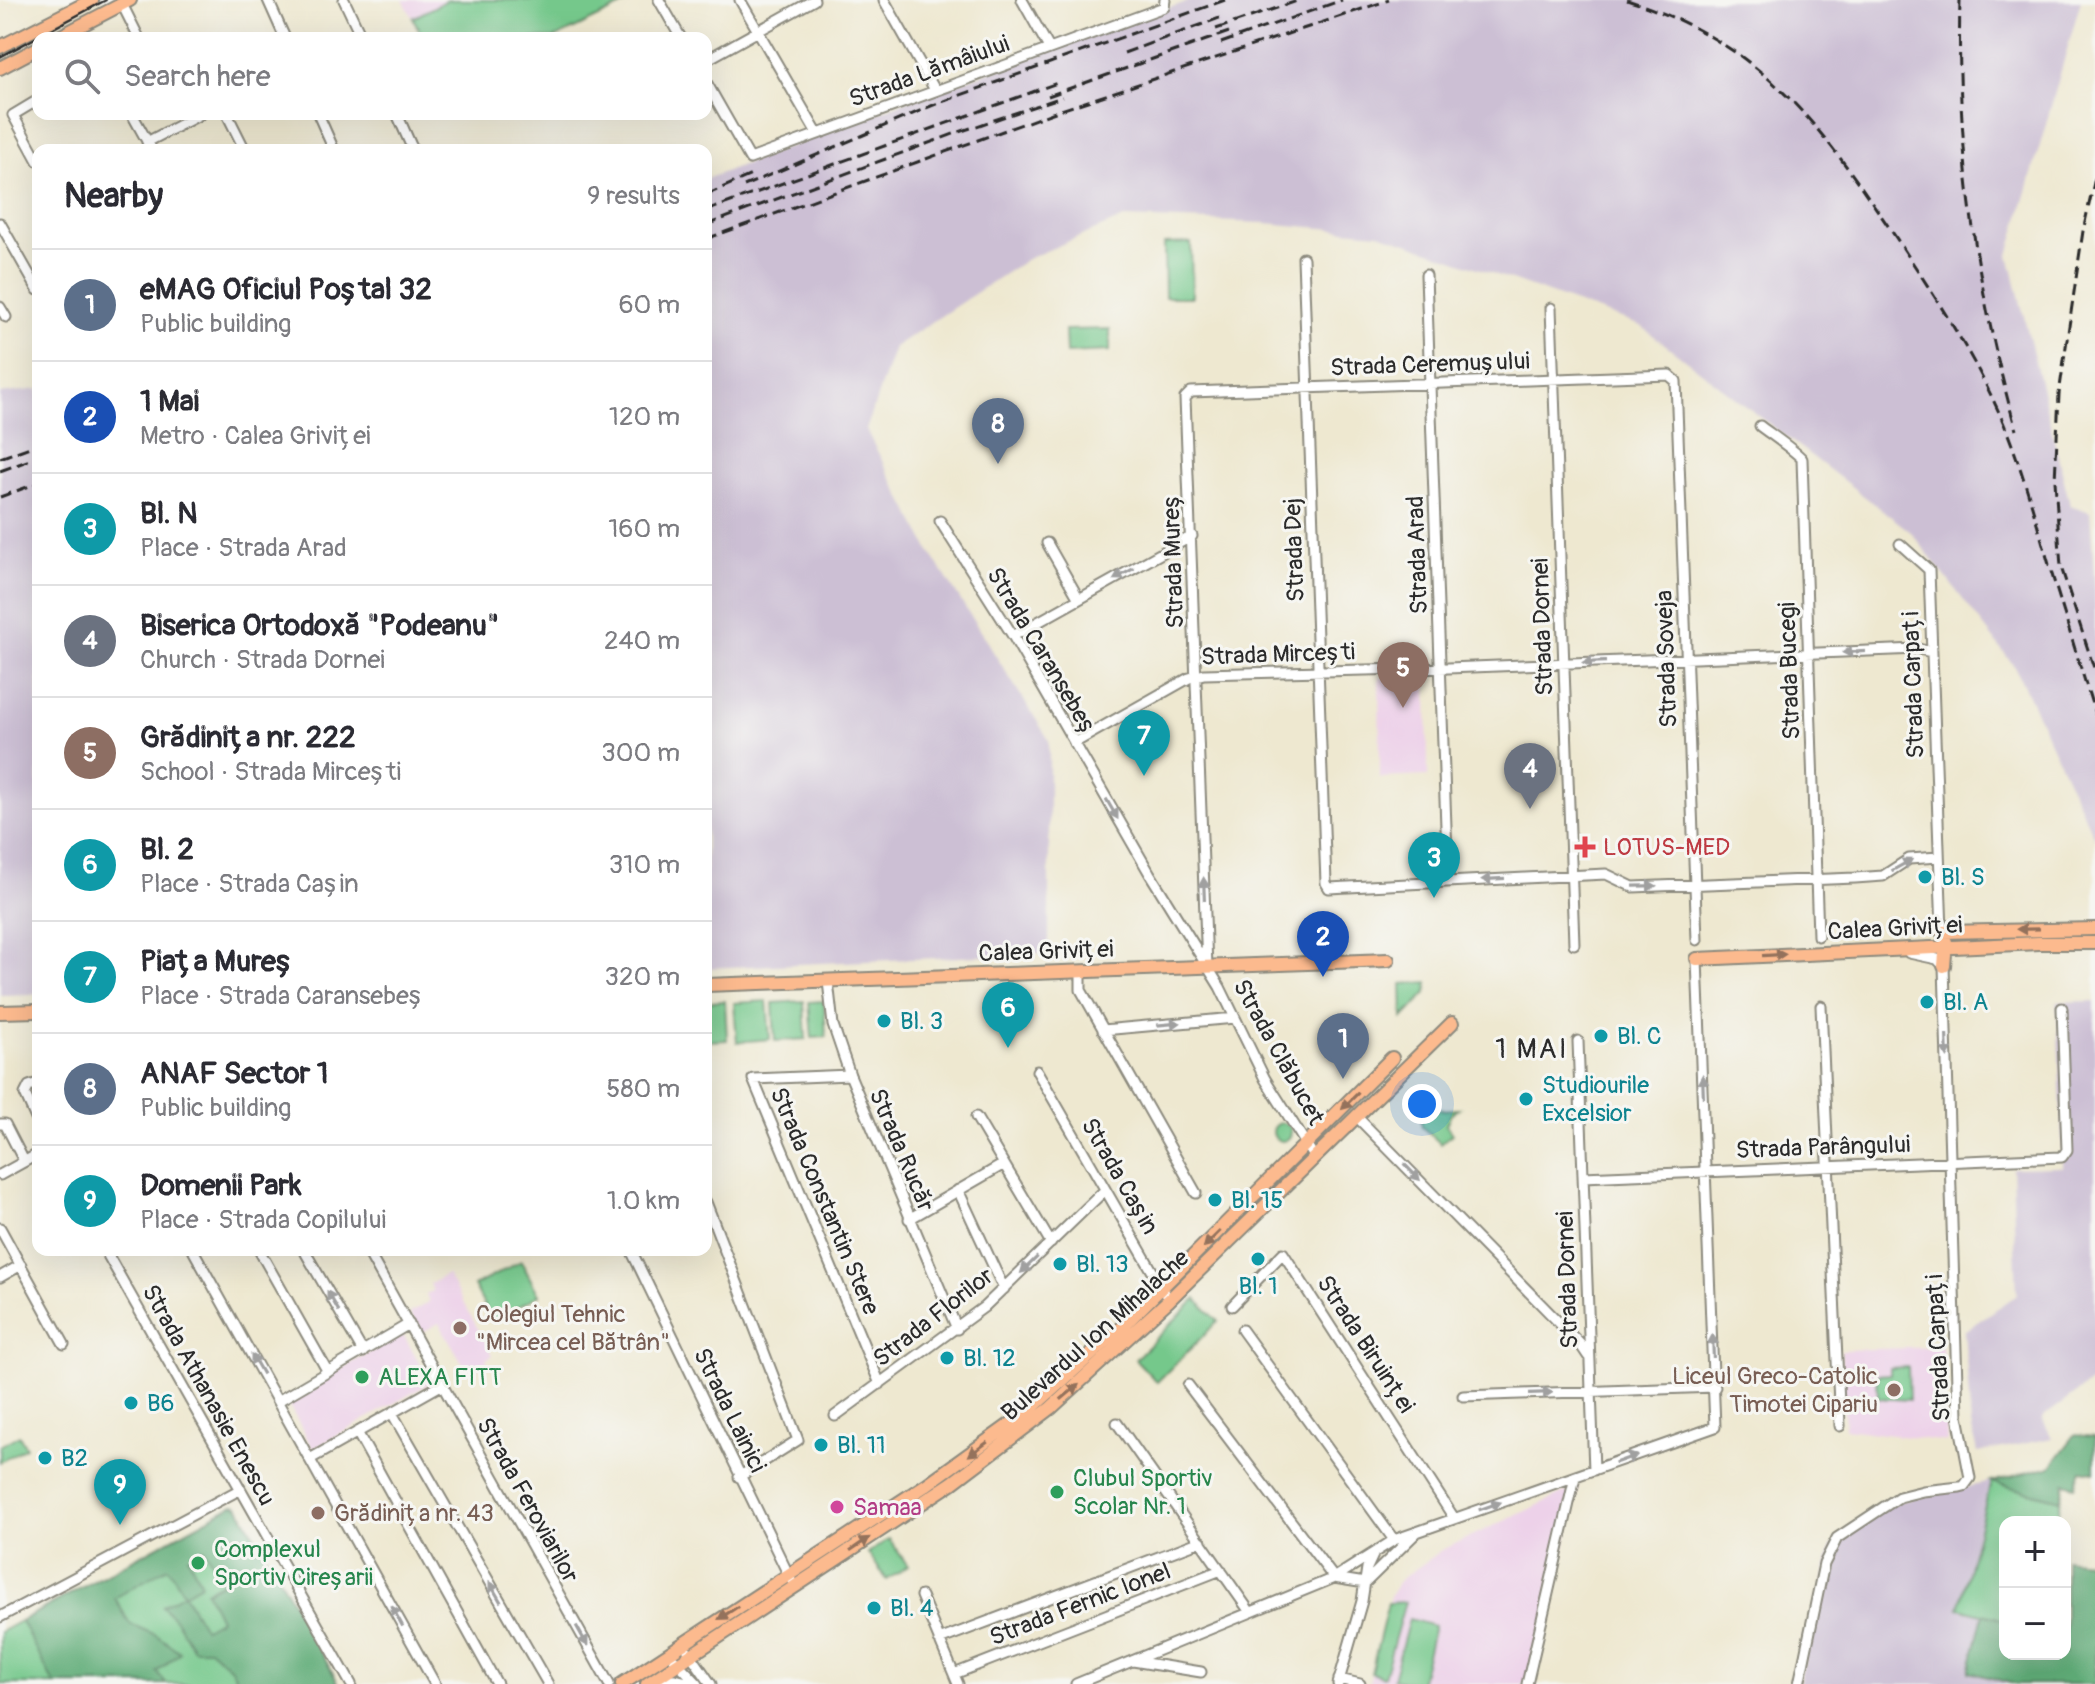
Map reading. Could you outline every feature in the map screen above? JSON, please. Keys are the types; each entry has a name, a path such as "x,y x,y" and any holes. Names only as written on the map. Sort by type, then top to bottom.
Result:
{"main road":[{"path":"0,47 92,0"},
{"path":"68,32 126,2"},
{"path":"0,68 32,51"},
{"name":"Calea Griviței","path":"1942,927 1962,931 2095,929"},
{"path":"1944,966 1943,947 1949,938 1962,931"},
{"name":"Calea Griviței","path":"1697,959 2095,943"},
{"name":"Calea Griviței","path":"712,985 1388,960"},
{"path":"0,1012 32,1011"},
{"name":"Bulevardul Ion Mihalache","path":"687,1649 788,1575 1007,1428 1166,1294 1315,1158 1452,1023"},
{"name":"Bulevardul Ion Mihalache","path":"622,1684 795,1587 1005,1445 1089,1376 1392,1058"},
{"name":"Bulevardul Ion Mihalache","path":"652,1681 673,1658"}],"street":[{"path":"268,0 282,32"},
{"path":"344,0 359,32"},
{"path":"659,0 678,32"},
{"path":"740,0 817,133"},
{"path":"712,57 814,0"},
{"path":"884,0 935,90"},
{"path":"1022,0 1049,48"},
{"path":"126,2 137,32"},
{"name":"Strada Lămâiului","path":"712,92 750,159 1164,7 1165,2"},
{"path":"32,104 13,115 32,150"},
{"path":"135,120 149,144"},
{"path":"153,144 191,120"},
{"path":"230,120 242,144"},
{"path":"321,120 331,144"},
{"path":"400,120 410,144"},
{"path":"0,223 32,279"},
{"name":"Strada Dej","path":"1303,258 1326,883 1329,888 1448,882"},
{"name":"Strada Arad","path":"1426,275 1448,882"},
{"path":"0,307 6,317"},
{"name":"Strada Dornei","path":"1551,308 1574,944"},
{"name":"Strada Ceremușului","path":"1187,394 1674,377"},
{"name":"Strada Soveja","path":"1674,377 1697,940"},
{"name":"Strada Mureș","path":"1187,394 1207,967"},
{"name":"Strada Bucegi","path":"1760,426 1782,445 1799,453 1802,459 1818,936"},
{"name":"Strada Caransebeș","path":"940,521 1013,636 1207,967"},
{"path":"1013,636 1192,536"},
{"path":"1047,543 1079,599"},
{"name":"Strada Carpați","path":"1900,544 1929,570 1942,927"},
{"name":"Strada Mircești","path":"1074,743 1196,675 1918,649 1932,652"},
{"path":"1448,882 1606,874 1633,887 1883,876 1909,859 1939,857"},
{"path":"1894,950 1937,959 1944,966"},
{"path":"1076,1684 1334,1578 1394,1540 1710,1430 1716,1424 1697,959"},
{"name":"Strada Carpați","path":"1799,1684 1824,1564 1837,1538 1899,1497 1964,1486 1970,1478 1958,1416 1944,966"},
{"name":"Strada Clăbucet","path":"1207,967 1265,1079 1315,1158"},
{"path":"1081,971 1081,990 1196,1193"},
{"name":"Strada Rucăr","path":"828,981 833,1025 850,1075 957,1329"},
{"path":"1821,1006 1840,1426"},
{"name":"Strada Parângului","path":"1583,1177 2059,1158 2067,1150 2062,1008"},
{"path":"1103,1030 1235,1018"},
{"name":"Strada Dornei","path":"1578,1041 1594,1470"},
{"path":"1392,1058 1392,1083"},
{"name":"Strada Cașin","path":"1037,1071 1166,1294"},
{"name":"Strada Constantin Stere","path":"850,1075 753,1079 880,1384"},
{"path":"32,1085 25,1091 32,1108"},
{"path":"976,1117 1051,1243"},
{"path":"1357,1117 1570,1333 1590,1358"},
{"path":"0,1124 5,1124 24,1161"},
{"path":"0,1175 32,1157"},
{"path":"909,1219 1004,1164"},
{"path":"958,1190 1004,1289"},
{"name":"Strada Florilor","path":"835,1416 957,1329 1004,1289 1104,1191"},
{"path":"712,1218 798,1440 739,1477"},
{"path":"0,1228 64,1344"},
{"name":"Strada Biruinței","path":"1232,1306 1283,1253 1454,1518"},
{"name":"Strada Athanasie Enescu","path":"108,1256 351,1684"},
{"path":"196,1256 435,1684"},
{"path":"262,1256 328,1372"},
{"path":"307,1256 363,1352"},
{"name":"Strada Feroviarilor","path":"370,1256 609,1684"},
{"name":"Strada Lainici","path":"634,1256 795,1587"},
{"path":"0,1277 21,1265"},
{"path":"278,1401 409,1324"},
{"path":"1242,1330 1394,1540"},
{"path":"310,1459 441,1385"},
{"path":"1188,1385 1334,1578 1365,1583"},
{"path":"1463,1396 1715,1387"},
{"path":"392,1413 548,1684"},
{"path":"1117,1423 1250,1612"},
{"path":"357,1432 497,1684"},
{"path":"1527,1684 1575,1477"},
{"path":"0,1617 239,1490"},
{"path":"1365,1583 1419,1531"},
{"path":"939,1640 1201,1541"},
{"path":"1360,1684 1339,1681 1367,1568 1374,1553"},
{"path":"1349,1567 1359,1571 1365,1583"},
{"name":"Strada Fernic Ionel","path":"956,1679 1221,1570"},
{"path":"921,1596 956,1679"},
{"path":"687,1649 711,1684"},
{"path":"673,1658 697,1684"},
{"path":"1132,1660 1201,1672"},
{"path":"652,1681 675,1679 697,1684"}],"shaded area":[{"path":"403,0 447,0 413,18"},
{"path":"1192,0 2081,0 2009,255 2070,505 2090,512 2095,590 2095,839 2015,667 1911,532 1641,326 1379,233 1265,223 1124,218 1027,259 894,347 866,430 932,555 1049,740 1049,953 712,968 712,177 907,101"},
{"path":"32,390 32,994 0,995 0,394"},
{"path":"1427,677 1428,776 1380,778 1379,678"},
{"path":"2095,1001 2095,1379 2042,1418 2052,1438 1977,1453 1971,1425 1964,1331 2017,1295 2012,1168 2063,1167 2057,1002"},
{"name":"Colegiul Tehnic \"Mircea cel Bătrân\"","path":"447,1274 493,1355 486,1359 488,1363 469,1374 439,1323 421,1333 410,1313 429,1302 426,1295 433,1291 430,1284"},
{"path":"403,1334 430,1383 313,1449 286,1400"},
{"name":"Liceul Greco-Catolic Timotei Cipariu","path":"1942,1347 1947,1442 1845,1429 1841,1350"},
{"path":"1991,1482 1959,1608 1983,1614 1970,1672 2014,1684 1799,1684 1831,1546 1888,1504"},
{"path":"1579,1486 1534,1684 1369,1684 1390,1596 1401,1579 1444,1549"}],"green space":[{"path":"447,0 634,0 568,32 420,32 413,18"},
{"path":"1191,243 1192,297 1165,297 1164,244"},
{"path":"1110,329 1110,351 1066,353 1065,330"},
{"path":"1428,982 1427,993 1403,1018 1402,984"},
{"path":"725,1001 727,1040 712,1041 712,1002"},
{"path":"767,1001 770,1039 737,1042 734,1003"},
{"path":"804,1001 806,1039 775,1041 773,1003"},
{"path":"824,1001 826,1037 812,1038 809,1002"},
{"path":"1459,1109 1451,1114 1446,1125 1452,1134 1441,1144 1422,1127 1420,1111"},
{"path":"1282,1123 1291,1132 1282,1141 1273,1132"},
{"path":"521,1261 539,1295 492,1321 474,1286"},
{"path":"1196,1299 1218,1321 1157,1382 1135,1359"},
{"path":"1908,1367 1909,1400 1878,1398 1877,1375 1890,1374 1890,1368"},
{"path":"19,1435 26,1447 0,1462 0,1446"},
{"path":"2075,1435 2095,1437 2095,1472 2081,1470 2075,1486 2065,1483 2061,1500 1991,1482 2051,1466"},
{"path":"1991,1482 2061,1500 2057,1516 1999,1516 1999,1618 1959,1608"},
{"name":"Complexul Sportiv Cireșarii","path":"233,1505 238,1506 339,1684 0,1684 0,1632"},
{"name":"Complexul Sportiv Cireșarii","path":"233,1505 238,1506 339,1684 238,1682 231,1668 209,1649 193,1649 176,1621 162,1606 184,1593 168,1567 115,1598 130,1624 156,1635 180,1652 157,1672 166,1684 54,1684 21,1621","holes":["204,1548 223,1582 206,1591 220,1619 204,1628 184,1594 201,1584 188,1557"]},
{"path":"889,1539 908,1566 887,1580 868,1553"},
{"path":"2071,1560 2095,1563 2095,1684 2014,1684 1969,1672 1983,1614 1999,1618 1999,1660 2071,1660"},
{"path":"1405,1602 1384,1677 1371,1673 1388,1603"},
{"path":"1409,1619 1434,1626 1420,1684 1393,1679"}],"tram line":[{"path":"46,32 106,0"},
{"path":"0,57 32,40"}],"railway":[{"path":"744,186 936,104 1225,0"},
{"path":"1216,29 1300,0"},
{"path":"1221,43 1342,0"},
{"path":"712,237 1055,112 1389,0"},
{"path":"1627,0 1676,19 1718,41 1755,67 1817,129 1901,245 1970,355 2004,424 2095,714"},
{"path":"1960,0 1965,164 1990,323 2016,430"},
{"path":"1124,53 1225,16"},
{"path":"1048,96 1229,32"},
{"path":"712,209 1057,83"},
{"path":"712,223 1062,97"},
{"path":"712,192 751,175"},
{"path":"2095,178 2083,231 2059,394 2055,481 2061,567 2095,671"},
{"path":"0,458 32,446"},
{"path":"0,471 32,459"},
{"path":"0,497 32,485"}],"place":[{"name":"ANAF Sector 1","path":"998,464"},
{"name":"Grădinița nr. 222","path":"1403,708"},
{"name":"Piața Mureș","path":"1144,776"},
{"name":"Biserica Ortodoxă \"Podeanu\"","path":"1530,809"},
{"name":"LOTUS-MED","path":"1585,847"},
{"name":"Bl. S","path":"1925,877"},
{"name":"Bl. N","path":"1434,898"},
{"name":"1 Mai","path":"1323,977"},
{"name":"Bl. A","path":"1927,1002"},
{"name":"Bl. 3","path":"884,1021"},
{"name":"Bl. C","path":"1601,1036"},
{"name":"Bl. 2","path":"1008,1048"},
{"name":"eMAG Oficiul Poștal 32","path":"1343,1079"},
{"name":"Studiourile Excelsior","path":"1526,1099"},
{"name":"Bl. 15","path":"1215,1200"},
{"name":"Bl. 1","path":"1258,1259"},
{"name":"Bl. 13","path":"1060,1264"},
{"name":"Colegiul Tehnic \"Mircea cel Bătrân\"","path":"460,1328"},
{"name":"Bl. 12","path":"947,1358"},
{"name":"ALEXA FITT","path":"362,1377"},
{"name":"Liceul Greco-Catolic Timotei Cipariu","path":"1894,1390"},
{"name":"B6","path":"131,1403"},
{"name":"Bl. 11","path":"821,1445"},
{"name":"B2","path":"45,1458"},
{"name":"Clubul Sportiv Scolar Nr. 1","path":"1057,1492"},
{"name":"Samaa","path":"837,1507"},
{"name":"Grădinița nr. 43","path":"318,1513"},
{"name":"Domenii Park","path":"120,1525"},
{"name":"Complexul Sportiv Cireșarii","path":"198,1563"},
{"name":"Bl. 4","path":"874,1608"}],"district":[{"name":"1 MAI","path":"1532,1048"}]}
